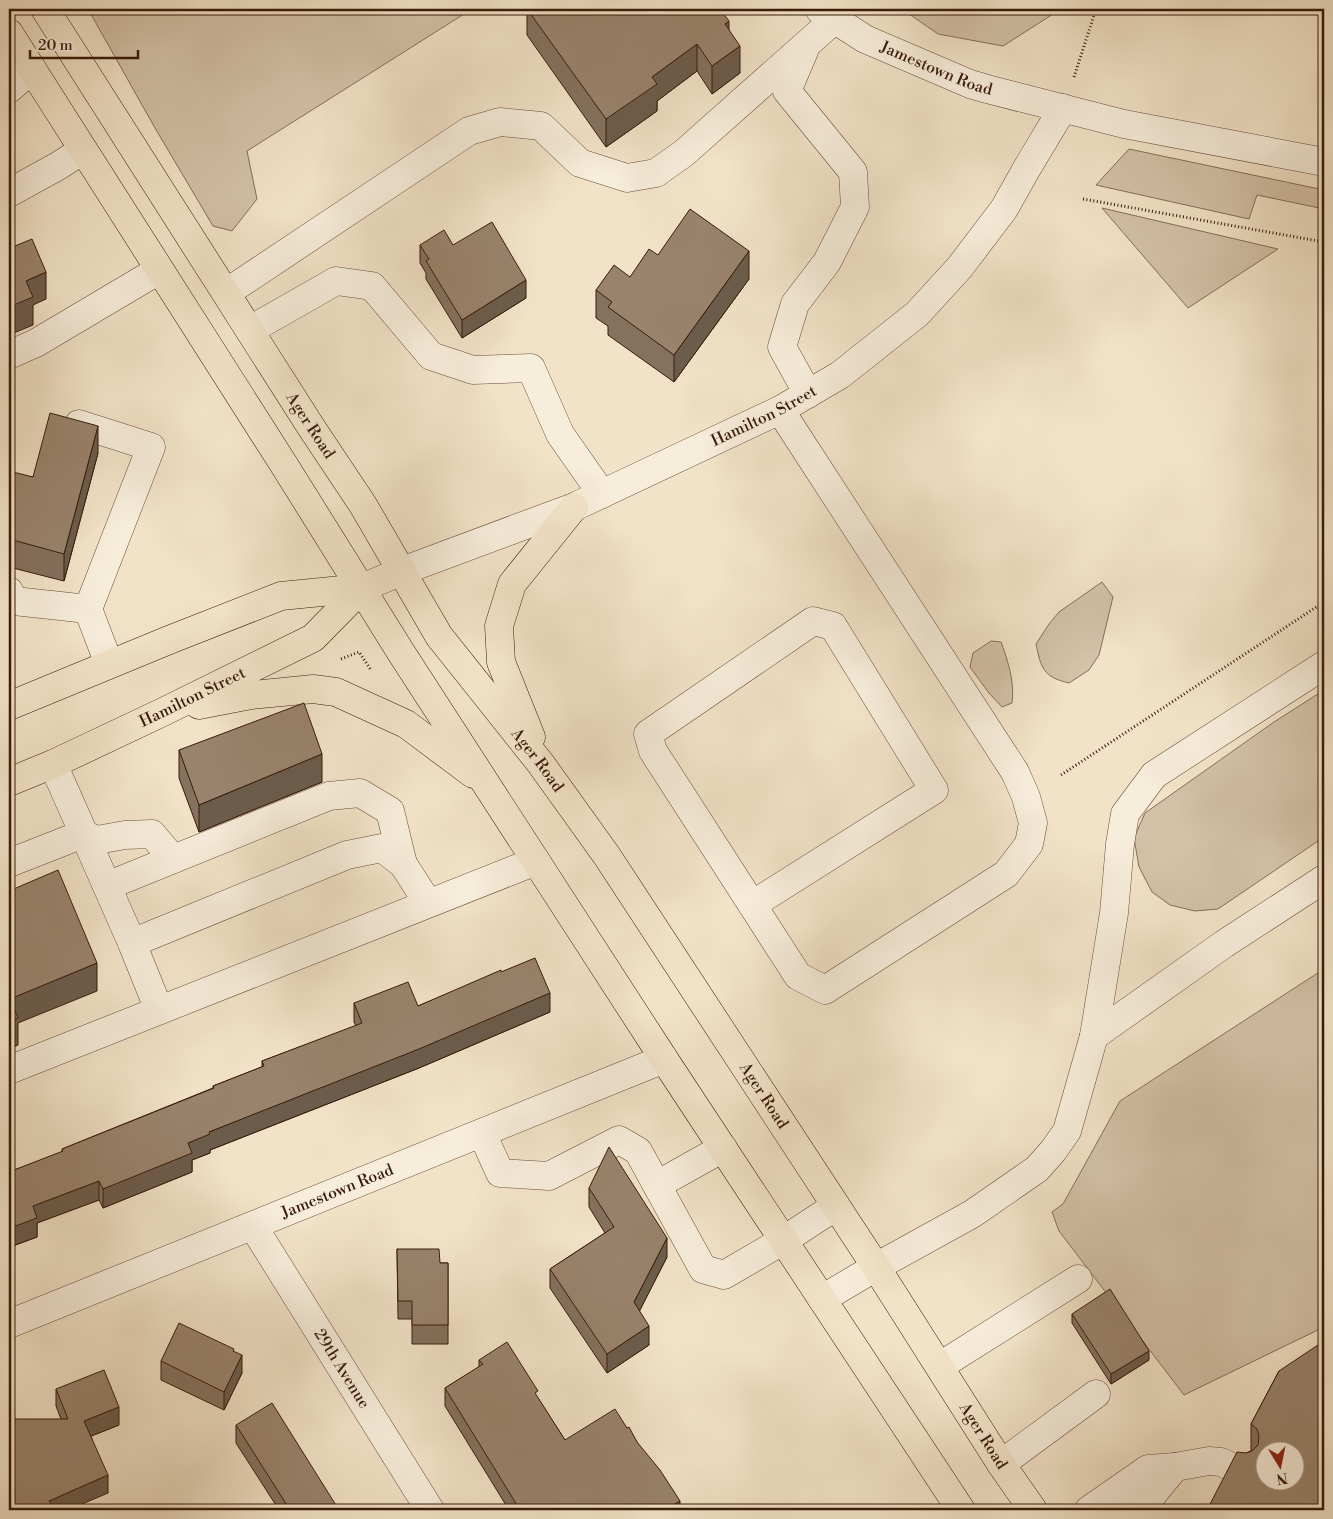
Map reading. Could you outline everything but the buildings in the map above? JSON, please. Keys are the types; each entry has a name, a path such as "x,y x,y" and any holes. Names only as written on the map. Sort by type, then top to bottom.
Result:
{"main road":[{"name":"Ager Road","path":"45,9 311,427 363,505 439,636 542,764 607,856 876,1267 1001,1464 1033,1510"},
{"path":"9,33 402,654 664,1059 961,1510"},
{"path":"542,764 501,662 499,626 512,584 574,507"},
{"name":"Hamilton Street","path":"9,706 281,596 362,588 402,571"},
{"name":"Hamilton Street","path":"9,782 53,764 163,712 313,638 362,588"},
{"path":"163,712 251,695 313,689 336,692 406,724 488,785"}],"street":[{"path":"808,394 782,347 795,304 827,262 855,207 853,172 787,91 806,45 827,14"},
{"name":"Jamestown Road","path":"827,14 865,39 970,84 1124,124 1324,162"},
{"path":"226,293 469,131 500,122 541,126 580,163 627,178 656,173 684,154 806,45"},
{"path":"9,90 32,69"},
{"name":"Hamilton Street","path":"402,571 574,507 780,410 840,375 917,314 960,267 1004,209 1063,108"},
{"path":"9,192 58,166 83,150"},
{"path":"9,355 36,343 159,270"},
{"path":"250,330 336,281 372,286 431,356 472,370 531,368 560,434 602,494"},
{"path":"752,905 934,790 833,626 813,621 648,734 653,751 752,905 798,976 825,990 1006,874 1029,844 1033,823 1026,797 1015,772 780,410"},
{"path":"79,424 151,447 88,609 110,664"},
{"path":"9,591 14,602 88,609"},
{"path":"822,1300 876,1267 972,1214 1037,1169 1053,1151 1066,1131 1094,1036 1114,913 1120,844 1125,814 1154,775 1324,665"},
{"path":"53,764 132,943 159,1010"},
{"path":"106,886 329,796 360,793 390,811 404,864 428,903"},
{"path":"9,864 83,834 97,840 125,835 152,834 174,859"},
{"path":"132,943 347,855 382,848 404,864"},
{"path":"9,1070 536,861"},
{"path":"1094,1036 1224,944 1324,879"},
{"name":"Jamestown Road","path":"9,1324 664,1059"},
{"path":"482,1133 500,1173 549,1176 619,1140 638,1151 703,1269 724,1275 784,1240 836,1206"},
{"path":"657,1185 723,1148"},
{"name":"29th Avenue","path":"253,1226 430,1510"},
{"path":"940,1366 1078,1279"},
{"path":"1001,1464 1096,1394"},
{"path":"1089,1510 1148,1469 1175,1467 1209,1461 1221,1462 1244,1473"},
{"path":"1127,1510 1153,1494 1175,1467"}],"path":[{"path":"1063,108 1096,9"},
{"path":"1083,198 1324,242"},
{"path":"1061,775 1324,602"}],"shaded area":[{"path":"88,9 472,9 247,151 257,199 232,231 213,226"},
{"path":"902,9 1061,9 1003,46 938,34"},
{"path":"1129,149 1324,190 1324,209 1257,195 1249,219 1096,185"},
{"path":"1102,208 1278,249 1188,308"},
{"path":"1102,582 1113,597 1099,655 1089,670 1069,683 1060,681 1045,670 1036,644 1059,612"},
{"path":"991,641 1001,642 1012,680 1012,703 1002,707 970,667 973,653"},
{"path":"1324,690 1324,837 1218,909 1195,911 1170,905 1152,892 1139,867 1134,838 1145,813 1274,722"},
{"path":"1324,969 1324,1327 1184,1395 1059,1231 1052,1212 1063,1204 1120,1101"}]}
